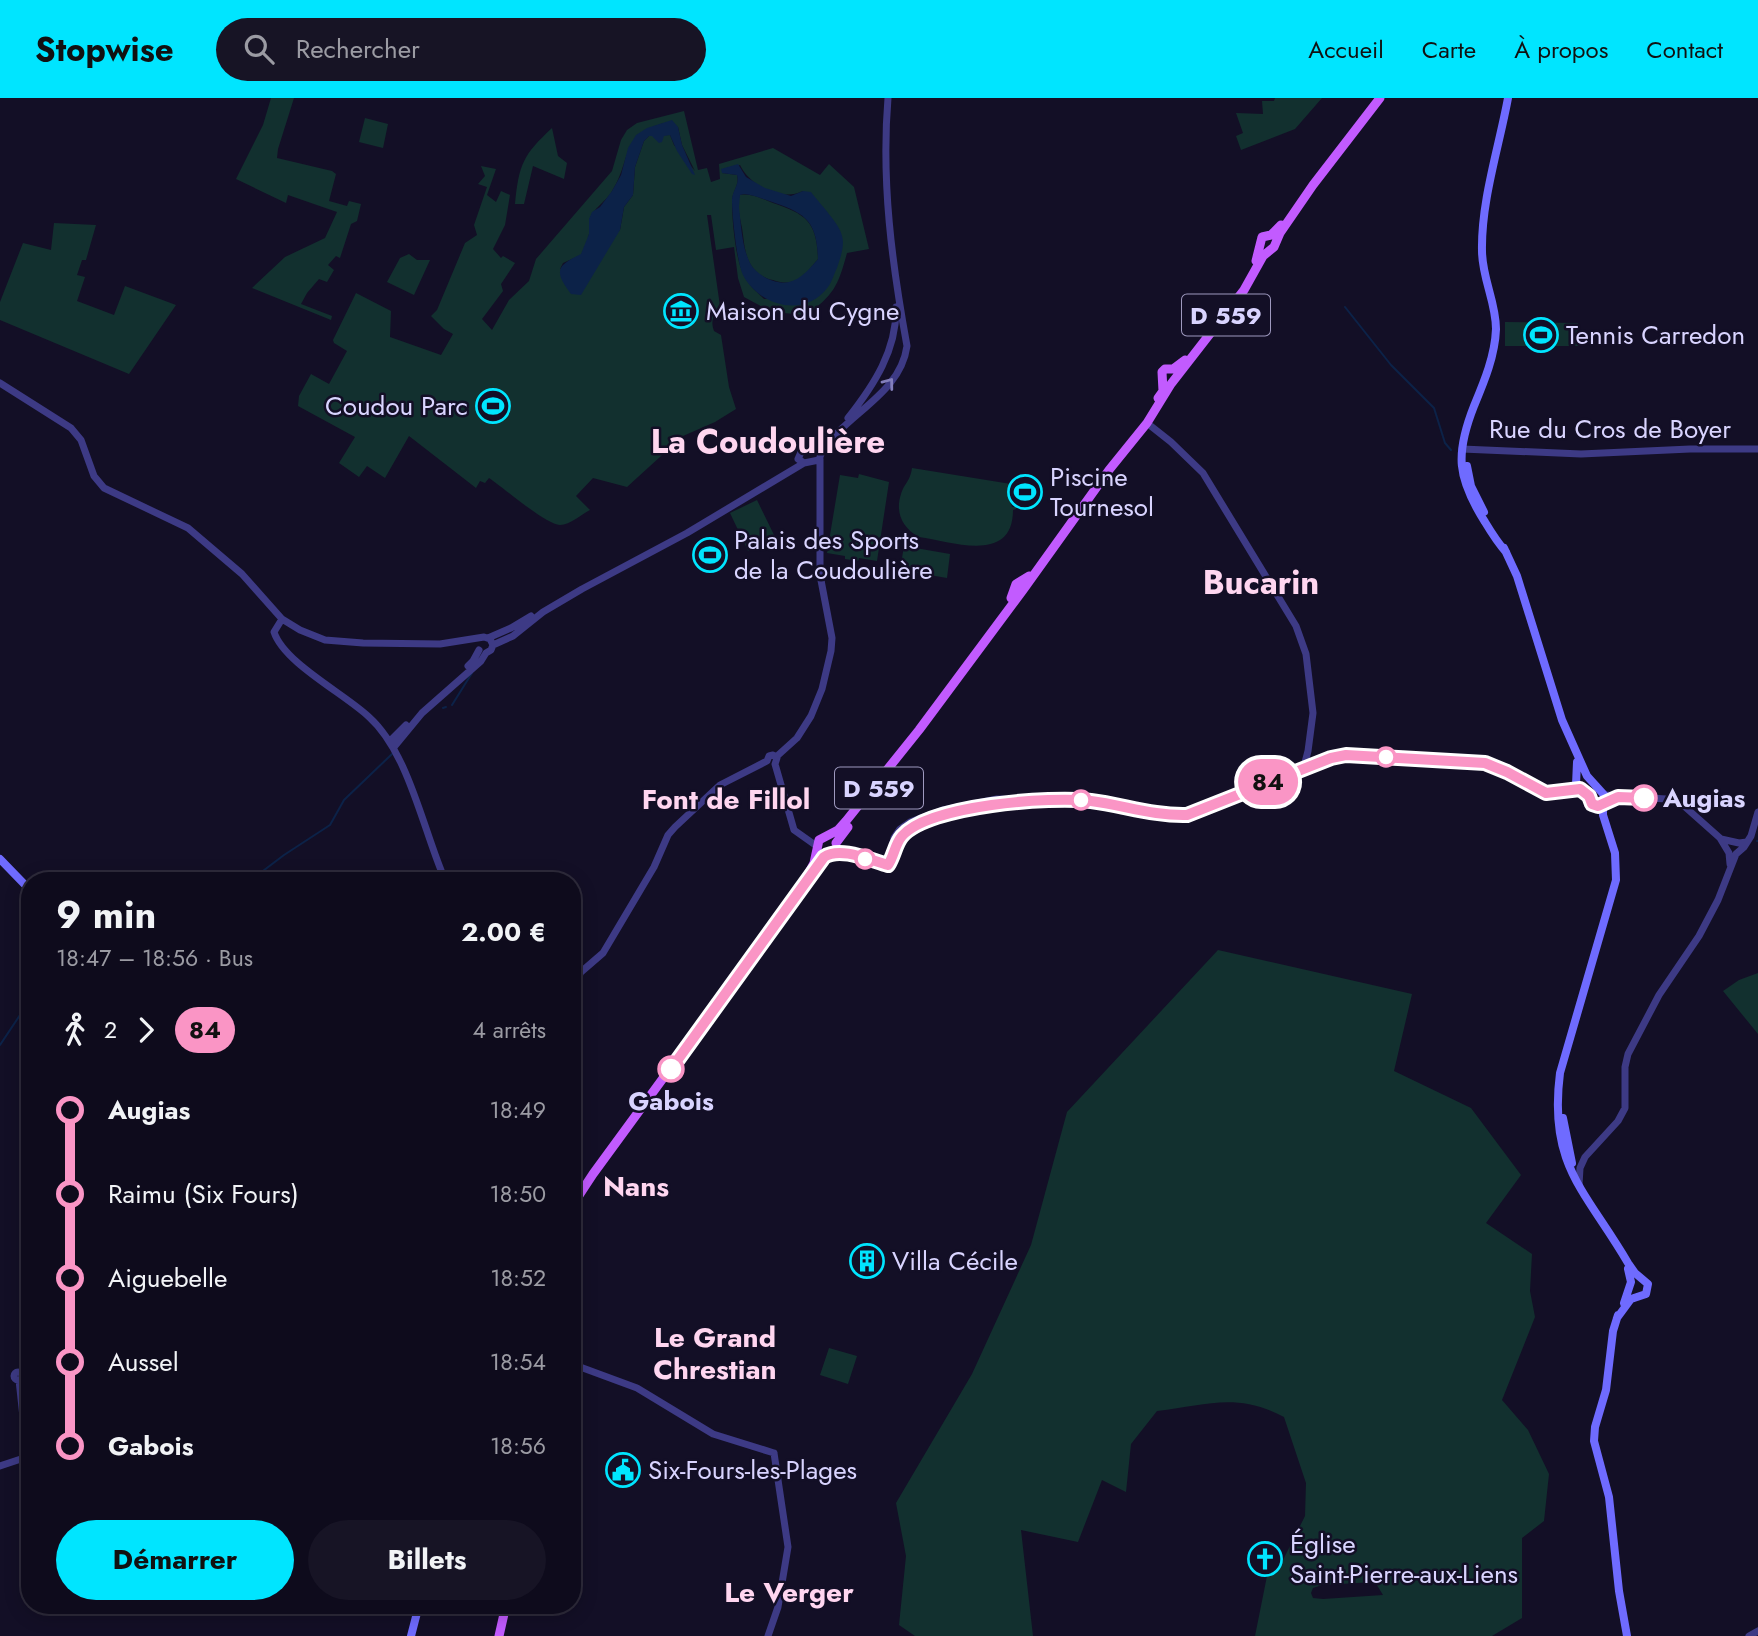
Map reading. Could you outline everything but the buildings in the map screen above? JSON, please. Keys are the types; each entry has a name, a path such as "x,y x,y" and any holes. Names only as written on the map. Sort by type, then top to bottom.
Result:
{"main road":[{"path":"1274,237 1262,237 1264,247 1274,247 1274,237 1383,98"},
{"path":"1509,98 1482,233 1482,264 1496,328 1492,356 1470,419 1464,450 1463,478 1469,494 1506,552 1517,576 1555,703 1575,749 1580,781 1589,796 1610,854 1613,892"},
{"name":"D 559","path":"1129,443 1171,378 1231,308 1264,247"},
{"name":"D 559","path":"822,840 838,830 919,730 1020,588 1147,423 1171,378"},
{"name":"D 559","path":"581,1192 799,891 833,849 841,833 871,800 919,730"},
{"path":"1580,781 1595,788 1604,800 1603,816 1615,853 1616,880 1566,1052 1557,1094 1559,1133 1569,1169 1635,1286 1617,1318 1611,1338 1606,1391 1595,1427 1594,1441 1609,1497 1625,1633"},
{"path":"1592,804 1598,806 1604,800"},
{"path":"822,840 833,849"},
{"path":"822,840 821,852 833,849"},
{"path":"799,891 814,863 822,840"},
{"path":"0,859 21,883"},
{"path":"0,865 21,885"},
{"name":"D 559","path":"581,1185 593,1174"},
{"path":"411,1636 417,1614"},
{"path":"497,1636 501,1614"}],"street":[{"path":"392,744 422,713 481,661 484,645 608,570 675,540 804,462 821,456 849,421 877,399 902,365 906,346 889,224 887,98"},
{"path":"812,449 827,439 846,420 882,369 895,331 896,285"},
{"path":"0,383 51,414 76,433 85,448 94,476 104,488 188,528 242,574 282,618 308,635 333,642 428,645 470,641 484,645"},
{"path":"1147,423 1203,473 1296,626 1306,654 1312,702 1309,761"},
{"name":"Rue du Cros de Boyer","path":"1464,450 1581,454 1758,449"},
{"path":"581,971 603,953 654,867 668,835 675,827 720,785 773,761 797,738 811,716 822,689 832,638 820,575 821,456 819,451 802,450 804,462 820,476"},
{"path":"282,618 274,632 288,653 304,668 360,708 392,744 443,872"},
{"path":"833,849 888,865 897,832 916,819 997,799 1088,801 1161,815 1187,815 1309,761 1331,758 1364,755 1485,763 1546,793 1570,789 1580,781"},
{"path":"773,761 794,830 805,839 822,840"},
{"path":"1604,800 1618,797 1676,802 1690,810 1720,838 1735,847"},
{"path":"1580,1188 1582,1163 1590,1149 1621,1117 1625,1108 1625,1068 1628,1054 1659,995 1699,936 1718,900 1735,847 1758,812"},
{"path":"581,1367 637,1388 713,1434 774,1453 777,1500 787,1558 774,1622 768,1636"},
{"path":"0,1465 21,1458"},
{"path":"1749,1636 1758,1631"}],"green space":[{"path":"271,98 294,98 277,158 332,171 336,174 329,201 347,206 349,201 361,204 357,221 351,224 340,258 336,256 328,265 334,270 327,282 319,279 301,304 332,316 331,320 252,288 285,257 325,238 337,212 288,195 286,203 236,179 263,125"},
{"path":"1275,98 1322,98 1295,129 1241,150 1236,136 1243,133 1236,113 1263,114 1262,101 1274,101"},
{"path":"684,111 698,170 707,168 711,182 720,179 719,164 773,148 820,175 829,164 854,187 869,249 847,253 834,289 806,315 772,312 744,297 738,278 734,247 716,250 711,215 707,215 720,306 712,324 714,331 721,335 729,387 736,409 683,436 627,487 593,478 576,496 590,510 568,523 560,525 545,519 489,478 485,483 480,481 476,488 409,436 385,478 367,466 359,477 339,463 355,437 298,406 299,396 311,374 329,384 347,351 333,340 356,293 391,311 390,337 441,355 453,334 431,316 437,310 465,243 477,235 474,225 487,187 478,184 485,176 481,166 496,169 487,195 496,202 501,191 510,195 505,225 493,249 501,258 503,256 515,263 501,284 503,291 482,319 492,330 509,300 529,281 536,259 612,171 621,140 627,130 637,123","holes":["664,123 678,127 682,145 695,171 674,145 670,135 649,136 644,141 635,167 633,195 624,207 620,230 560,269 563,263 581,255 588,237 591,215 611,193 633,142 650,128","740,165 751,179 767,190 785,195 803,191 839,229 815,299 764,299 745,277 734,238 732,198 737,175 722,173"]},
{"path":"365,118 388,124 383,148 359,142"},
{"path":"552,128 558,156 567,163 564,179 533,166 524,204 515,204 518,179 524,161"},
{"path":"740,195 753,196 784,207 808,221 815,236 818,259 799,279 781,282 757,273 753,268 745,247 738,207"},
{"path":"54,223 96,225 86,260 82,260 77,275 85,277 77,301 114,315 125,286 176,305 129,374 0,320 0,302 23,243 51,250"},
{"path":"409,254 417,260 430,260 414,295 387,282 400,258"},
{"name":"Tennis Carredon","path":"1505,322 1578,323 1578,346 1505,346"},
{"path":"912,468 1011,484 1009,496 1012,507 1016,509 1013,510 1010,527 1003,538 992,544 979,546 919,537 913,533 901,519 899,507 901,494"},
{"path":"859,474 889,482 877,561 845,559 845,556 827,553 840,475 858,478"},
{"path":"757,500 775,537 748,551 730,513"},
{"path":"904,546 950,554 947,578 900,570"},
{"path":"1218,950 1412,994 1394,1071 1471,1108 1521,1175 1486,1223 1532,1254 1530,1291 1535,1317 1502,1400 1528,1430 1549,1474 1544,1521 1522,1538 1522,1618 1492,1636 1255,1636 1267,1576 1282,1562 1305,1516 1306,1483 1284,1417 1251,1405 1222,1402 1157,1411 1131,1444 1126,1492 1102,1480 1078,1542 1021,1530 1033,1636 915,1636 899,1625 906,1556 896,1503 972,1374 1031,1245 1067,1112","holes":["1375,1582 1383,1595 1323,1599 1313,1598 1311,1593 1313,1588 1322,1585"]},
{"path":"1758,973 1758,1034 1723,991 1739,980"},
{"path":"829,1348 857,1356 848,1384 820,1375"}],"water":[{"path":"672,120 678,127 682,145 695,175 677,151 670,135 664,136 659,143 649,136 644,141 635,167 633,195 624,207 620,230 581,295 571,294 562,280 560,270 566,262 581,254 589,234 592,212 600,207 621,175 628,148 636,135 647,128"},
{"path":"738,164 746,177 765,188 791,196 803,191 811,192 833,220 842,236 842,252 831,283 818,297 807,303 783,305 771,301 750,286 741,269 735,239 732,200 737,175 722,173 721,169","holes":["740,195 748,195 796,211 813,229 818,259 795,280 782,283 766,278 750,263 739,207"]}],"waterway":[{"path":"1345,307 1391,365 1434,408 1445,443 1451,450"},
{"path":"452,705 472,673"},
{"path":"262,872 330,825 344,800 392,754"},
{"path":"0,1045 21,1014"}],"bus line":[{"name":"84","path":"671,1069 827,854 840,853 888,865 906,832 924,822 944,816 1006,802 1033,800 1088,801 1161,815 1187,815 1331,758 1346,755 1485,763 1507,772 1541,792 1557,793 1580,789 1587,793 1592,804 1598,806 1618,797 1644,798"}],"place":[{"name":"Maison du Cygne","path":"681,311"},
{"name":"Tennis Carredon","path":"1541,335"},
{"name":"Coudou Parc","path":"493,406"},
{"name":"Piscine Tournesol","path":"1025,492"},
{"name":"Palais des Sports de la Coudoulière","path":"710,555"},
{"name":"Augias","path":"1644,798"},
{"name":"Gabois","path":"671,1069"},
{"name":"Villa Cécile","path":"867,1261"},
{"name":"Six-Fours-les-Plages","path":"623,1470"},
{"name":"Église Saint-Pierre-aux-Liens","path":"1265,1559"}],"district":[{"name":"La Coudoulière","path":"768,441"},
{"name":"Bucarin","path":"1261,582"},
{"name":"Font de Fillol","path":"726,799"},
{"name":"Nans","path":"636,1186"},
{"name":"Le Grand Chrestian","path":"715,1353"},
{"name":"Le Verger","path":"789,1592"}]}
